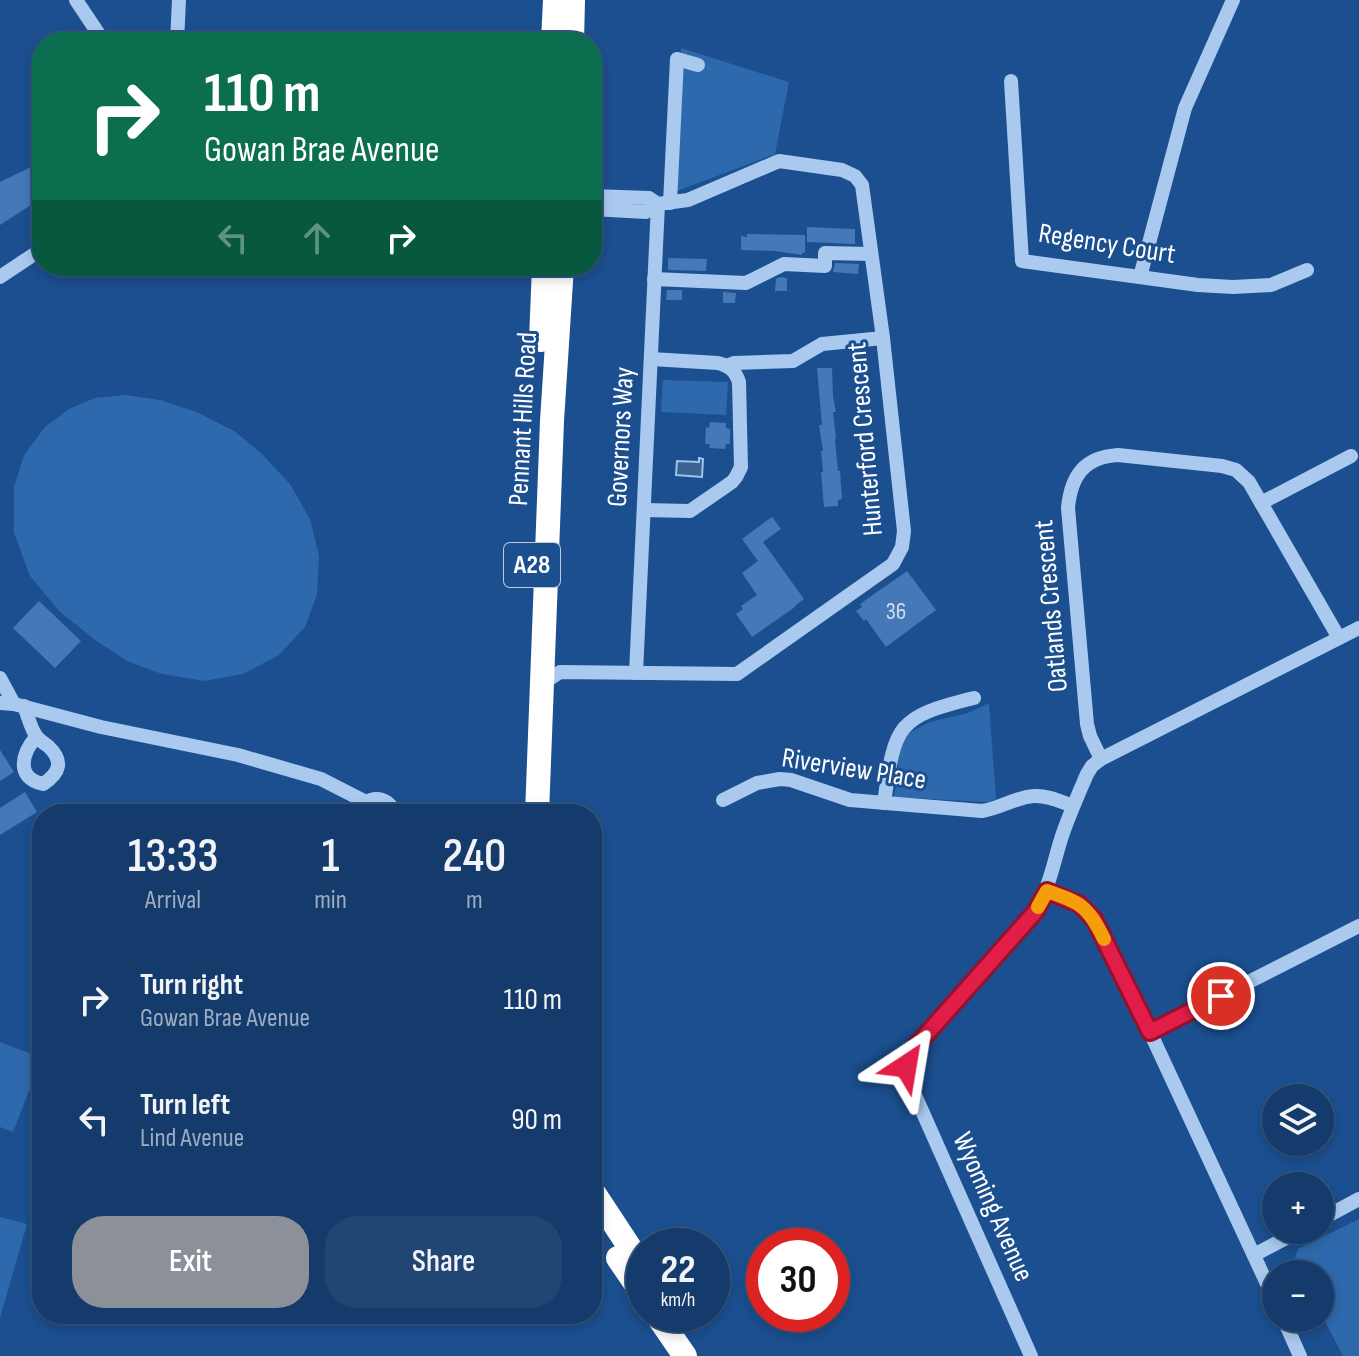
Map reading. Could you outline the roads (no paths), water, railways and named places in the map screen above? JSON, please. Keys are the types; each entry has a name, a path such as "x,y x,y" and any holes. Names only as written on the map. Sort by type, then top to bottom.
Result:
{"highway":[{"path":"553,32 555,0"},
{"path":"572,32 573,0"},
{"name":"Pennant Hills Road","path":"523,804 544,276"},
{"name":"Pennant Hills Road","path":"538,804 551,678 552,421 561,276"},
{"path":"602,1205 626,1242"},
{"path":"602,1234 626,1269"},
{"path":"668,1332 685,1356"},
{"path":"685,1332 701,1356"}],"street":[{"path":"76,0 97,32"},
{"path":"177,32 179,0"},
{"path":"1140,277 1185,108 1233,0"},
{"name":"Governors Way","path":"636,673 654,279 677,59 698,65"},
{"name":"Regency Court","path":"1011,81 1022,261 1233,287 1271,285 1307,270"},
{"name":"Hunterford Crescent","path":"551,678 636,673 737,674 893,564 902,547 904,531 883,338 862,185 855,176 842,170 779,161 688,200 664,204 646,212 602,210"},
{"name":"Hunterford Crescent","path":"602,196 649,198 664,204"},
{"path":"654,279 746,283 784,264 825,266 825,253 871,254"},
{"path":"0,277 32,256"},
{"path":"727,366 734,363 793,361 822,344 883,338"},
{"path":"644,510 690,511 732,482 741,467 739,382 733,370 709,362 651,359"},
{"name":"Oatlands Crescent","path":"1101,759 1090,736 1085,708 1068,508 1071,486 1076,476 1093,460 1118,455 1236,470 1244,476 1261,503 1339,638"},
{"path":"1261,503 1351,456"},
{"path":"1262,1272 1094,919 1079,904 1047,891 1073,806 1089,769 1101,759 1359,628"},
{"path":"0,678 13,704 36,737"},
{"path":"884,803 892,751 899,734 924,712 974,698"},
{"path":"13,704 101,727 238,755 321,779 335,785 353,804"},
{"name":"Riverview Place","path":"723,800 757,783 780,779 842,798 884,803 982,811 1017,800 1044,796 1073,806"},
{"path":"366,804 372,799 389,804"},
{"name":"Wyoming Avenue","path":"1031,1356 911,1086 906,1066 916,1046 1035,912 1047,891"},
{"path":"1150,1032 1359,926"},
{"path":"1334,1212 1359,1199"},
{"path":"1254,1255 1275,1244"},
{"path":"1289,1332 1300,1356"}]}
